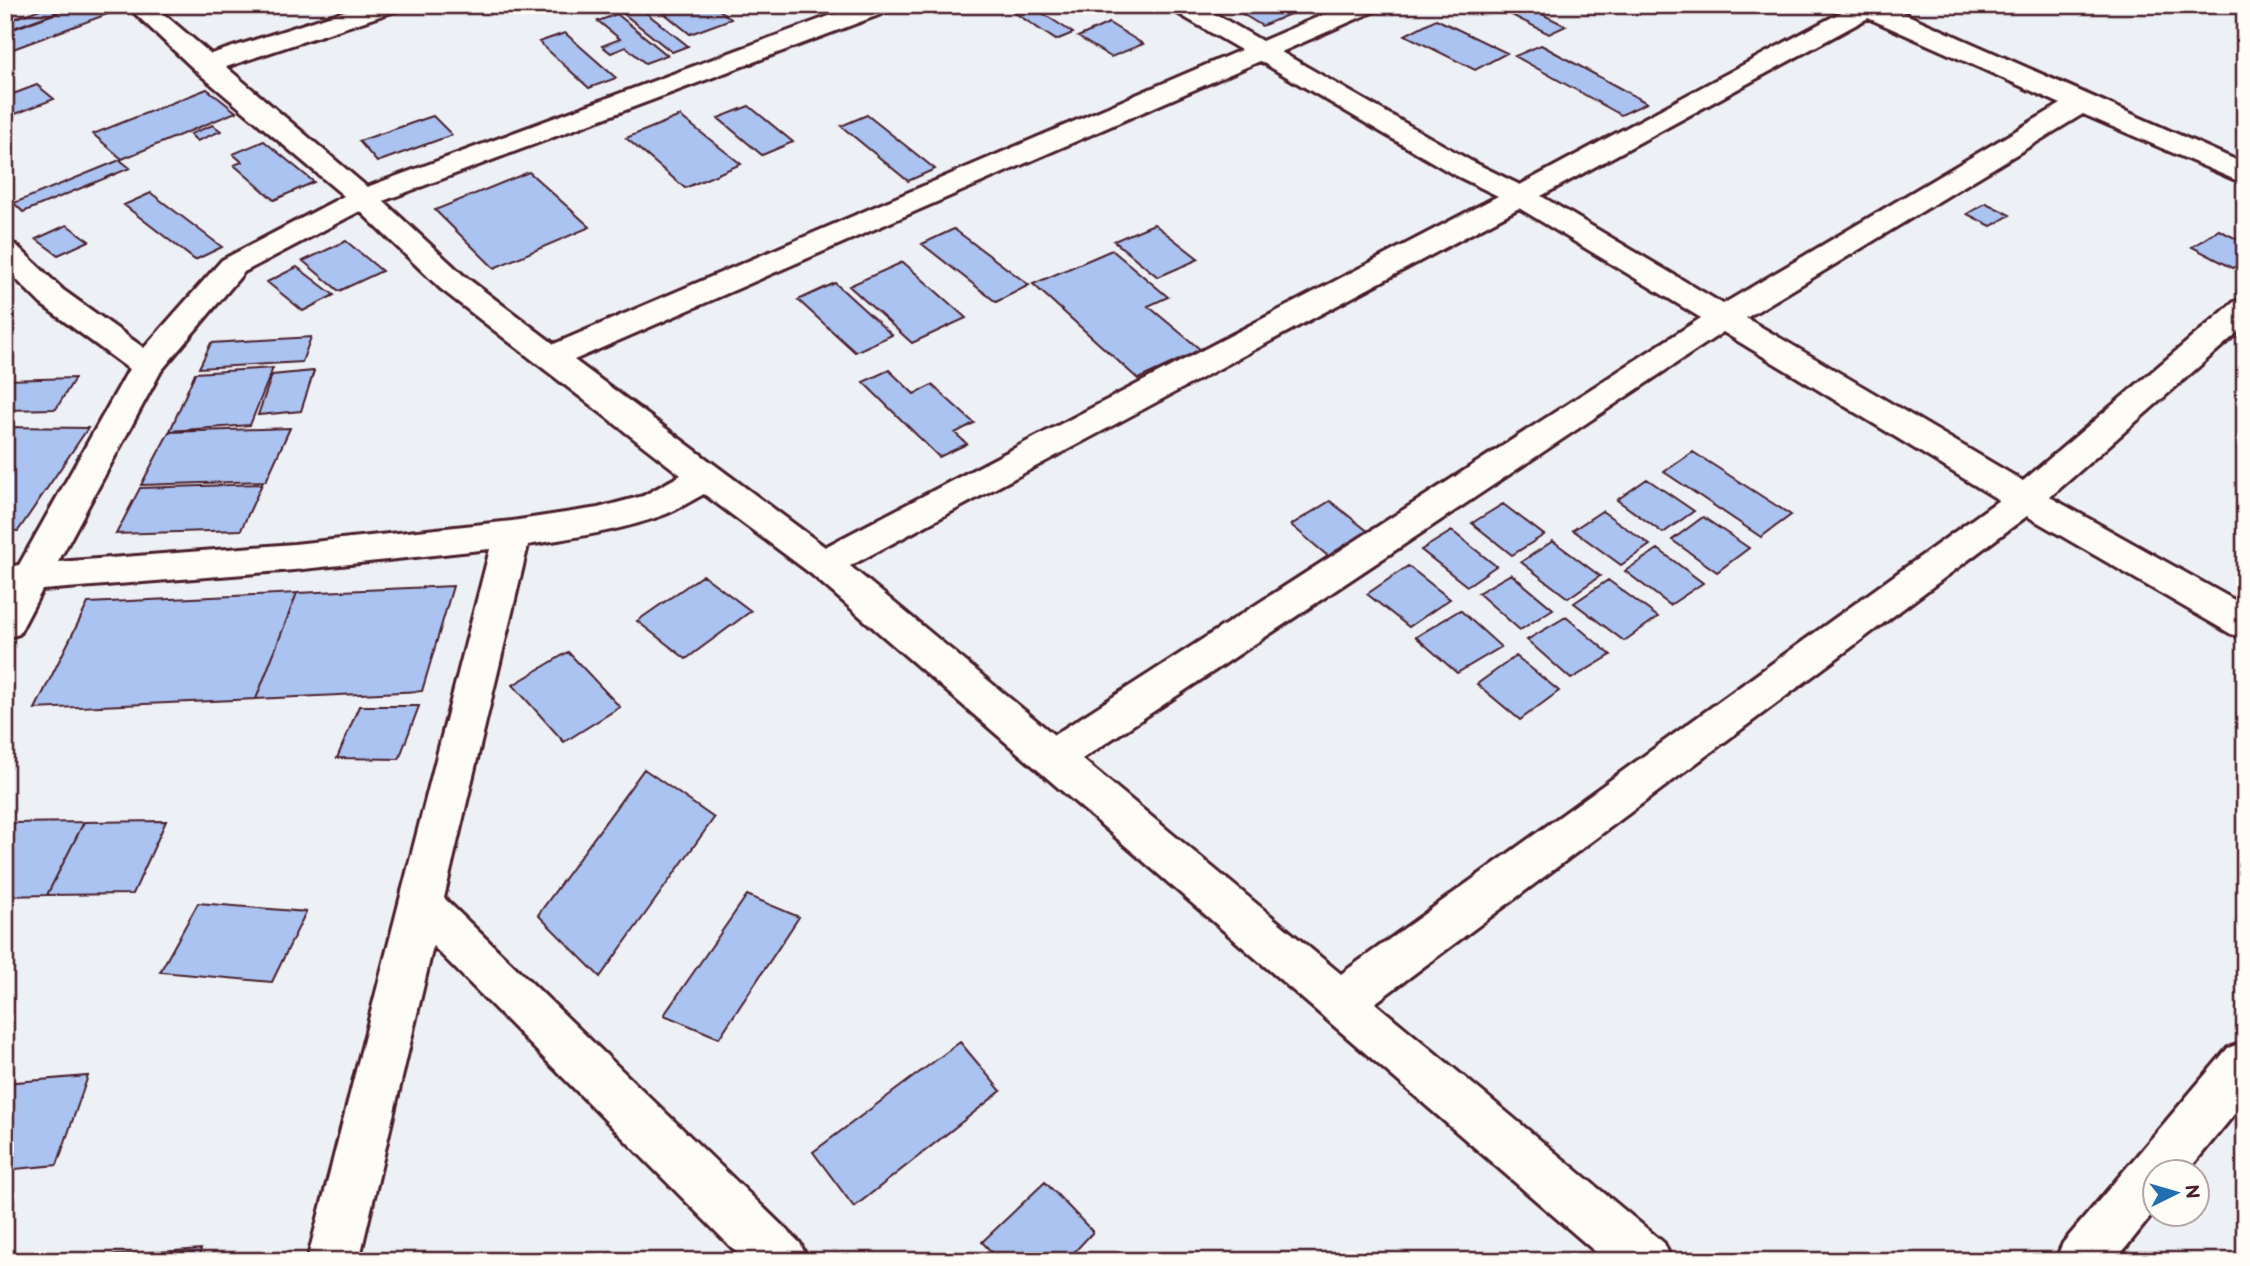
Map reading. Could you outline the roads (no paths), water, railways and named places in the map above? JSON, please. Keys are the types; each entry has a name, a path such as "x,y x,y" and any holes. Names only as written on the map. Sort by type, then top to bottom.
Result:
{"street":[{"path":"138,5 363,198 452,282 823,564 1646,1261"},
{"path":"205,65 388,5"},
{"path":"5,624 18,578 147,366 233,266 363,198 883,5"},
{"path":"1181,5 1461,167 1520,196 2025,499 2245,624"},
{"path":"552,358 1368,5"},
{"path":"823,564 1520,196 1866,6 2080,104 2245,175"},
{"path":"1053,757 1723,318 2080,104"},
{"path":"5,251 52,297 147,366"},
{"path":"1341,1001 2025,499 2245,309"},
{"path":"18,578 294,557 512,534 598,521 655,505 706,477"},
{"path":"333,1261 512,534"},
{"path":"422,905 782,1261"},
{"path":"2081,1261 2245,1064"}]}
